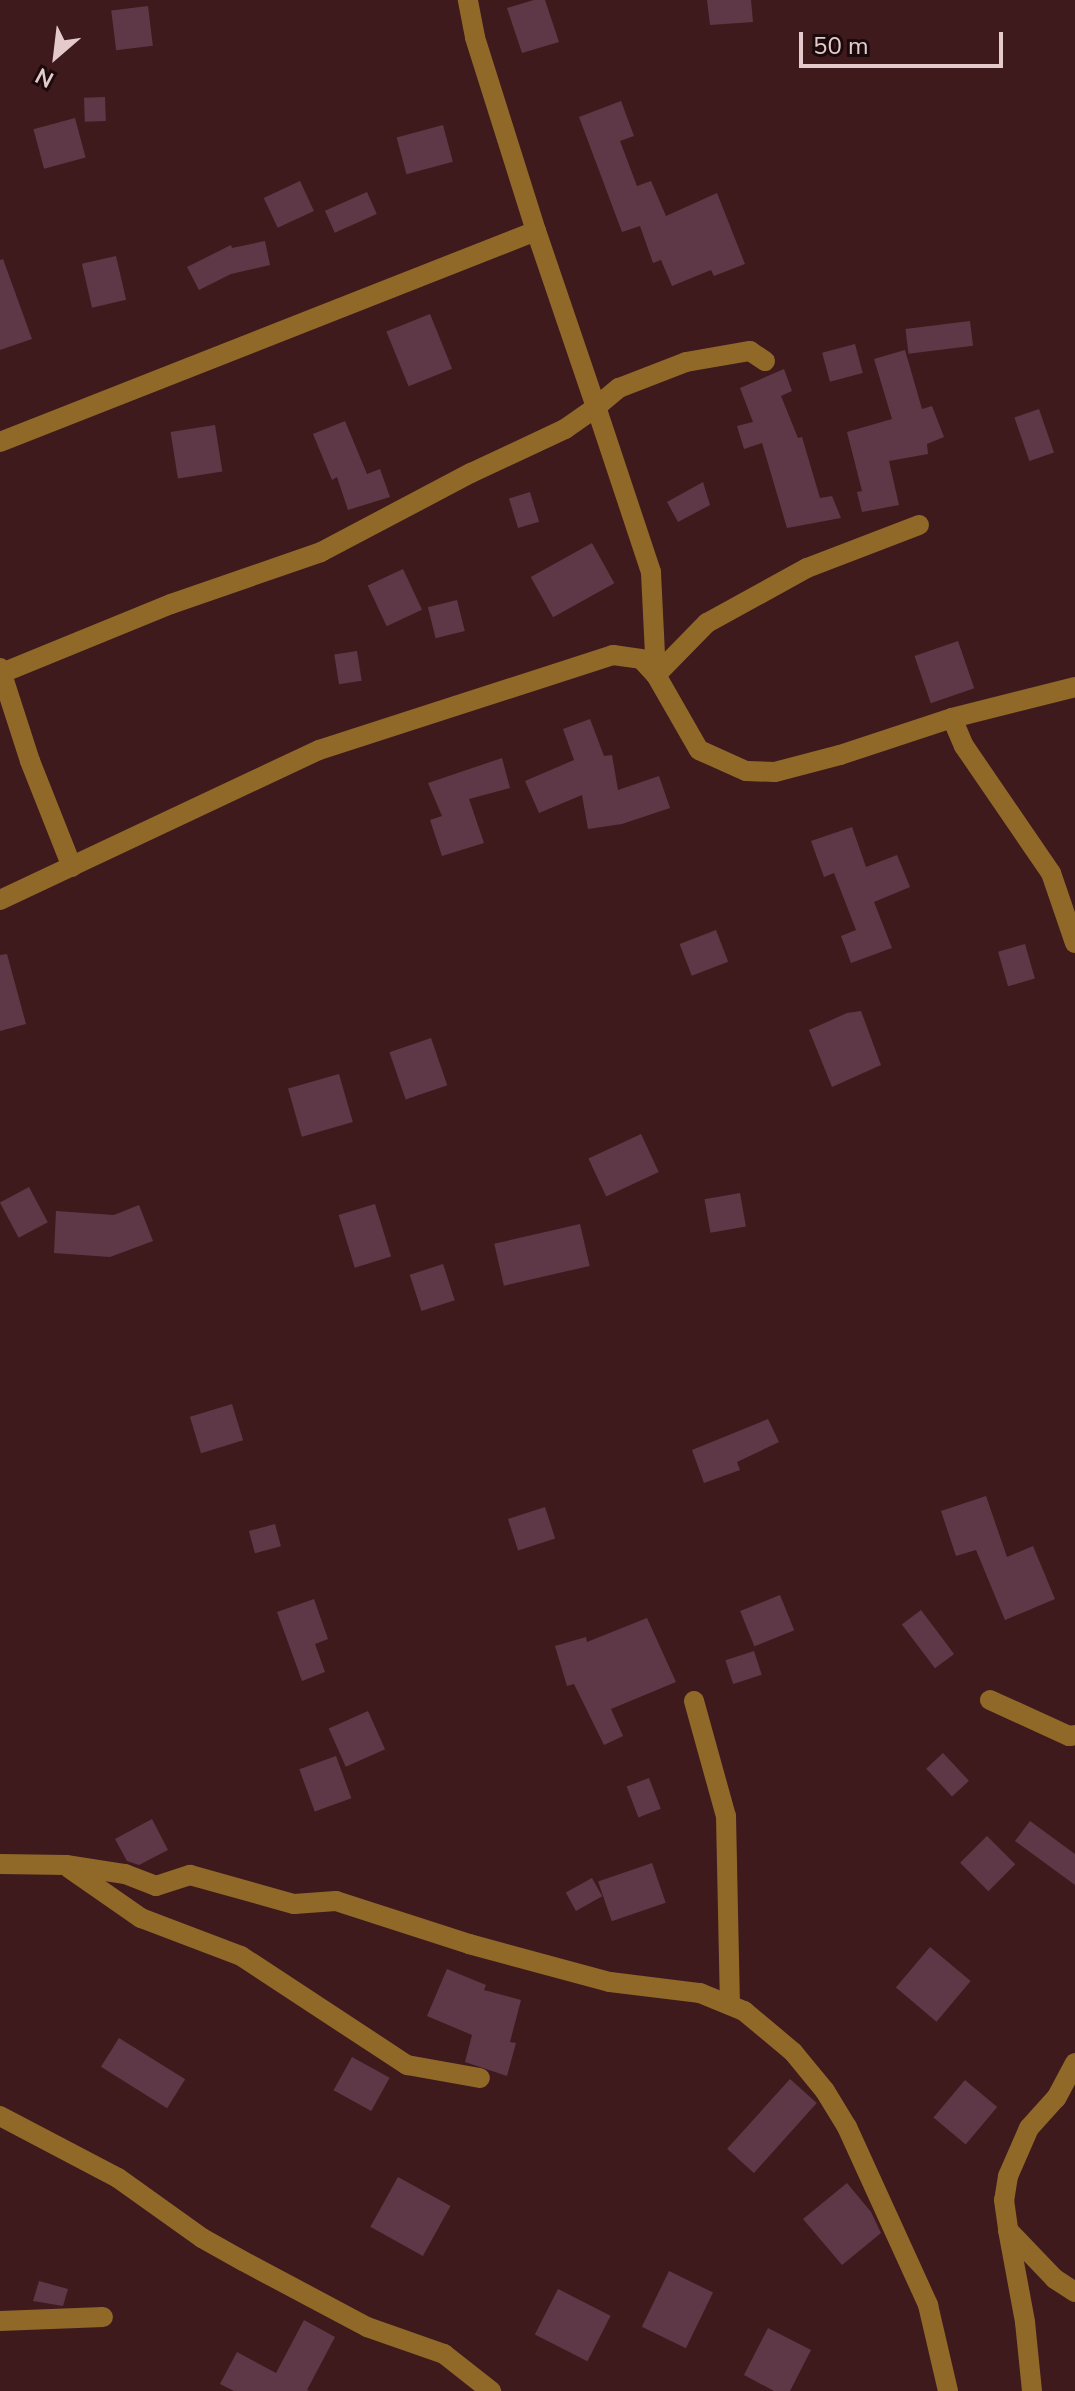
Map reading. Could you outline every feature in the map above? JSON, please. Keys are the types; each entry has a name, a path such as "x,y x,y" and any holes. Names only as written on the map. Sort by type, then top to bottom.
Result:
{"street":[{"path":"468,0 475,37 536,231 651,572 656,675"},
{"path":"0,442 536,231"},
{"path":"72,867 30,761 1,670 171,604 321,552 565,429 619,388 686,362 750,351 765,361"},
{"path":"656,675 707,623 807,568 919,525"},
{"path":"0,900 319,750 613,655 641,659 656,675 699,750 746,771 775,772 827,759 952,718 1075,687"},
{"path":"952,718 964,746 1051,873 1075,943"},
{"path":"990,1700 1069,1736 1075,1735"},
{"path":"694,1701 726,1816 730,2005"},
{"path":"0,1864 66,1865 125,1874 156,1886 190,1875 294,1904 336,1901 469,1944 610,1982 700,1993 744,2011 793,2052 825,2091 847,2127 928,2305 948,2391"},
{"path":"66,1865 141,1918 241,1956 407,2065 480,2078"},
{"path":"1032,2391 1025,2322 1004,2200 1008,2176 1029,2128 1056,2098 1075,2063"},
{"path":"0,2116 118,2178 202,2238 243,2261 367,2327 444,2354 491,2391"},
{"path":"1008,2230 1055,2279 1075,2292"},
{"path":"0,2321 103,2317"}],"building":[{"path":"545,0 559,42 522,53 507,8"},
{"path":"707,0 751,0 753,22 710,25"},
{"path":"148,6 153,46 116,50 111,11"},
{"path":"105,97 106,121 85,122 84,98"},
{"path":"621,101 634,136 620,141 637,186 651,181 666,216 717,193 745,264 714,276 711,270 672,286 661,260 653,263 640,226 622,232 579,117"},
{"path":"75,118 86,158 44,169 33,129"},
{"path":"443,125 453,162 406,174 397,137"},
{"path":"300,181 314,211 278,228 264,198"},
{"path":"367,192 377,214 335,233 325,211"},
{"path":"265,241 270,265 231,274 199,290 187,267 231,245 232,248"},
{"path":"116,256 126,300 92,308 82,264"},
{"path":"3,259 32,339 0,350 0,260"},
{"path":"430,314 452,369 409,386 386,332"},
{"path":"970,321 973,346 909,354 905,329"},
{"path":"855,344 863,373 830,382 822,353"},
{"path":"905,350 922,409 932,406 944,437 927,444 928,454 889,461 899,505 862,512 857,492 862,491 847,432 892,419 874,359"},
{"path":"784,369 792,391 781,396 798,438 802,437 820,498 832,496 841,518 787,528 762,443 744,449 737,426 753,422 740,388"},
{"path":"1039,409 1054,452 1029,461 1014,417"},
{"path":"345,421 367,474 380,469 390,497 348,510 337,477 332,480 313,434"},
{"path":"215,425 222,471 178,478 171,432"},
{"path":"703,482 710,505 678,522 667,502"},
{"path":"530,492 539,522 518,528 509,498"},
{"path":"592,543 614,583 553,617 531,577"},
{"path":"403,569 422,610 387,626 368,585"},
{"path":"457,600 465,631 436,638 428,607"},
{"path":"958,641 974,688 931,703 915,656"},
{"path":"357,651 362,681 339,684 334,655"},
{"path":"590,719 604,756 612,755 618,790 659,776 670,808 622,824 588,829 582,795 539,813 525,781 574,760 563,729"},
{"path":"502,758 510,788 469,799 484,843 442,856 430,820 442,816 428,783"},
{"path":"852,827 866,867 897,855 910,887 874,902 892,948 851,963 841,936 856,930 834,873 824,877 811,841"},
{"path":"716,930 728,962 692,976 680,944"},
{"path":"1025,944 1035,979 1008,986 998,952"},
{"path":"7,954 26,1024 0,1031 0,955"},
{"path":"861,1011 881,1065 832,1087 809,1030 847,1013"},
{"path":"431,1038 447,1085 406,1100 389,1052"},
{"path":"339,1074 353,1122 302,1137 288,1089"},
{"path":"641,1134 659,1172 606,1197 588,1159"},
{"path":"29,1187 48,1222 19,1238 0,1202"},
{"path":"740,1193 746,1226 710,1233 705,1199"},
{"path":"375,1204 391,1257 355,1268 339,1215"},
{"path":"139,1205 153,1241 110,1257 54,1253 56,1211 114,1215"},
{"path":"580,1224 590,1266 504,1286 494,1244"},
{"path":"443,1264 455,1300 421,1311 410,1275"},
{"path":"232,1404 243,1440 201,1453 190,1417"},
{"path":"768,1419 779,1442 737,1462 740,1470 704,1483 692,1450"},
{"path":"986,1496 1007,1557 1033,1546 1055,1599 1005,1620 976,1550 956,1556 941,1511"},
{"path":"545,1507 555,1538 518,1550 508,1519"},
{"path":"275,1524 281,1546 255,1553 249,1531"},
{"path":"780,1595 794,1630 754,1646 740,1611"},
{"path":"314,1599 328,1639 315,1644 325,1672 302,1681 277,1612"},
{"path":"921,1610 954,1654 935,1668 902,1624"},
{"path":"647,1618 676,1682 611,1709 623,1736 604,1745 574,1684 567,1686 555,1646 586,1637 587,1642"},
{"path":"754,1651 762,1675 733,1684 725,1660"},
{"path":"368,1711 385,1749 346,1767 329,1728"},
{"path":"943,1753 969,1781 952,1796 926,1769"},
{"path":"336,1756 351,1798 315,1812 299,1769"},
{"path":"649,1778 661,1809 638,1817 627,1787"},
{"path":"152,1819 168,1850 139,1865 127,1861 115,1839"},
{"path":"1030,1821 1075,1854 1075,1885 1015,1841"},
{"path":"987,1836 1015,1864 988,1891 960,1863"},
{"path":"652,1863 666,1903 612,1921 598,1882"},
{"path":"592,1878 602,1896 576,1911 566,1893"},
{"path":"930,1947 971,1981 937,2022 896,1988"},
{"path":"447,1969 486,1985 484,1990 521,2000 510,2042 516,2043 507,2076 465,2062 472,2035 427,2016"},
{"path":"119,2038 185,2079 167,2108 101,2067"},
{"path":"352,2057 390,2078 371,2111 334,2090"},
{"path":"790,2079 817,2103 754,2173 727,2149"},
{"path":"965,2080 997,2107 966,2145 934,2118"},
{"path":"398,2177 450,2206 423,2256 370,2227"},
{"path":"847,2183 871,2212 881,2233 842,2265 803,2219"},
{"path":"669,2271 713,2292 686,2348 642,2327"},
{"path":"39,2281 68,2289 63,2306 33,2301"},
{"path":"558,2289 611,2316 587,2361 535,2334"},
{"path":"304,2320 335,2337 307,2390 310,2391 234,2391 220,2384 237,2352 276,2373"},
{"path":"768,2328 811,2350 790,2391 774,2391 744,2375"}]}
